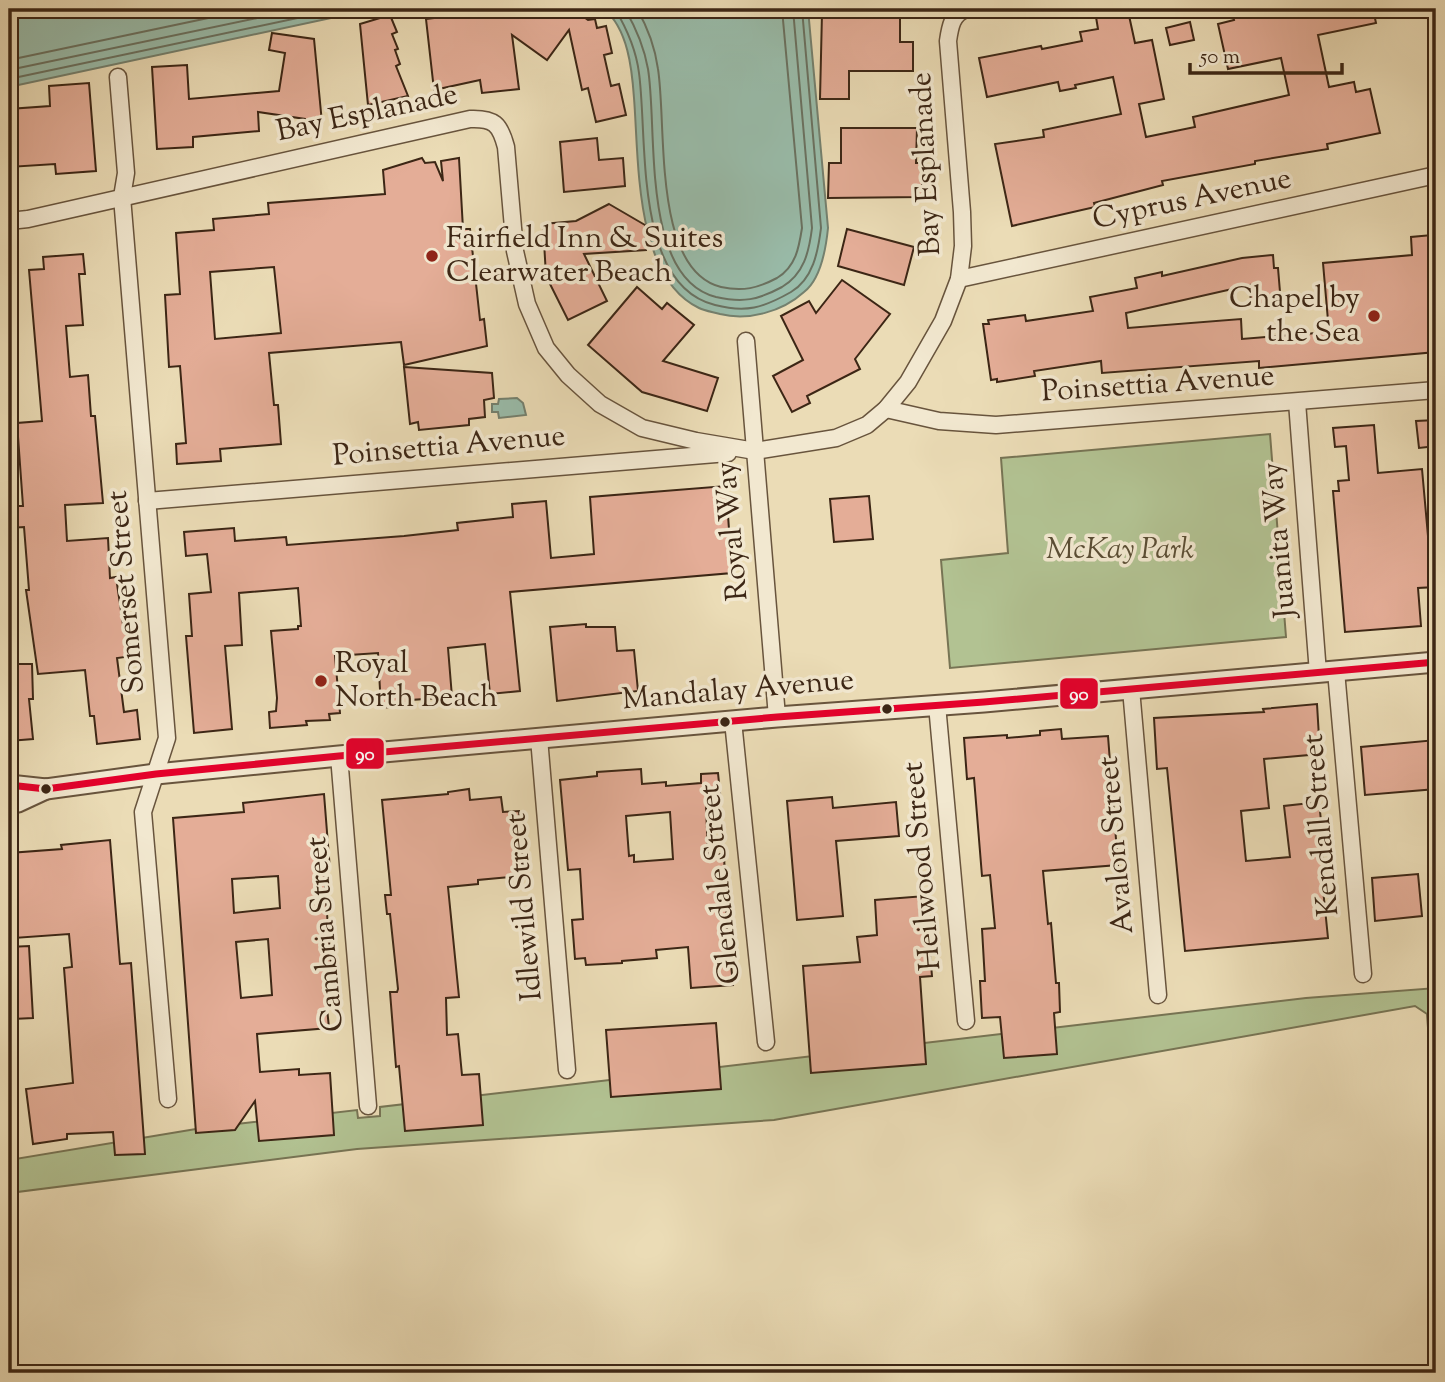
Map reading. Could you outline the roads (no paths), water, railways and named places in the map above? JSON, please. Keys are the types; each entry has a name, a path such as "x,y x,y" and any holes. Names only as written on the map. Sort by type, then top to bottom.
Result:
{"street":[{"name":"Bay Esplanade","path":"9,221 484,118 495,123 502,131 506,147 515,251 527,304 547,348 568,375 600,404 642,428 696,441 755,451 836,438 867,425 886,409 908,382 943,321 959,279 962,212 948,41 953,19 960,11 967,9"},
{"name":"Somerset Street","path":"118,77 126,173 122,197 167,738 143,812 168,1099"},
{"name":"Cyprus Avenue","path":"959,279 1436,176"},
{"name":"Royal Way","path":"746,341 777,717"},
{"name":"Poinsettia Avenue","path":"886,409 939,421 996,425 1436,390"},
{"name":"Juanita Way","path":"1297,402 1327,672"},
{"name":"Poinsettia Avenue","path":"147,501 755,451"},
{"name":"Mandalay Avenue","path":"9,785 46,789 156,774 339,756 1436,662"},
{"name":"Kendall Street","path":"1327,672 1363,974"},
{"name":"Avalon Street","path":"1131,689 1158,995"},
{"name":"Heilwood Street","path":"937,705 966,1021"},
{"name":"Glendale Street","path":"733,721 766,1042"},
{"name":"Idlewild Street","path":"539,738 567,1070"},
{"name":"Cambria Street","path":"339,756 368,1106"},
{"name":"Mandalay Avenue","path":"9,804 46,789"}],"water":[{"path":"9,9 373,9 9,87"},
{"path":"604,9 808,9 828,228 824,254 815,279 786,305 764,313 742,316 706,311 678,293 662,271 651,244 644,214 630,62 619,27"},
{"path":"517,398 523,403 526,415 499,418 498,412 492,412 492,404 498,404 499,399"}],"place":[{"name":"Fairfield Inn & Suites Clearwater Beach","path":"432,256"},
{"name":"Chapel by the Sea","path":"1374,316"},
{"name":"Royal North Beach","path":"321,681"}],"park label":[{"name":"McKay Park","path":"1120,550"}]}
